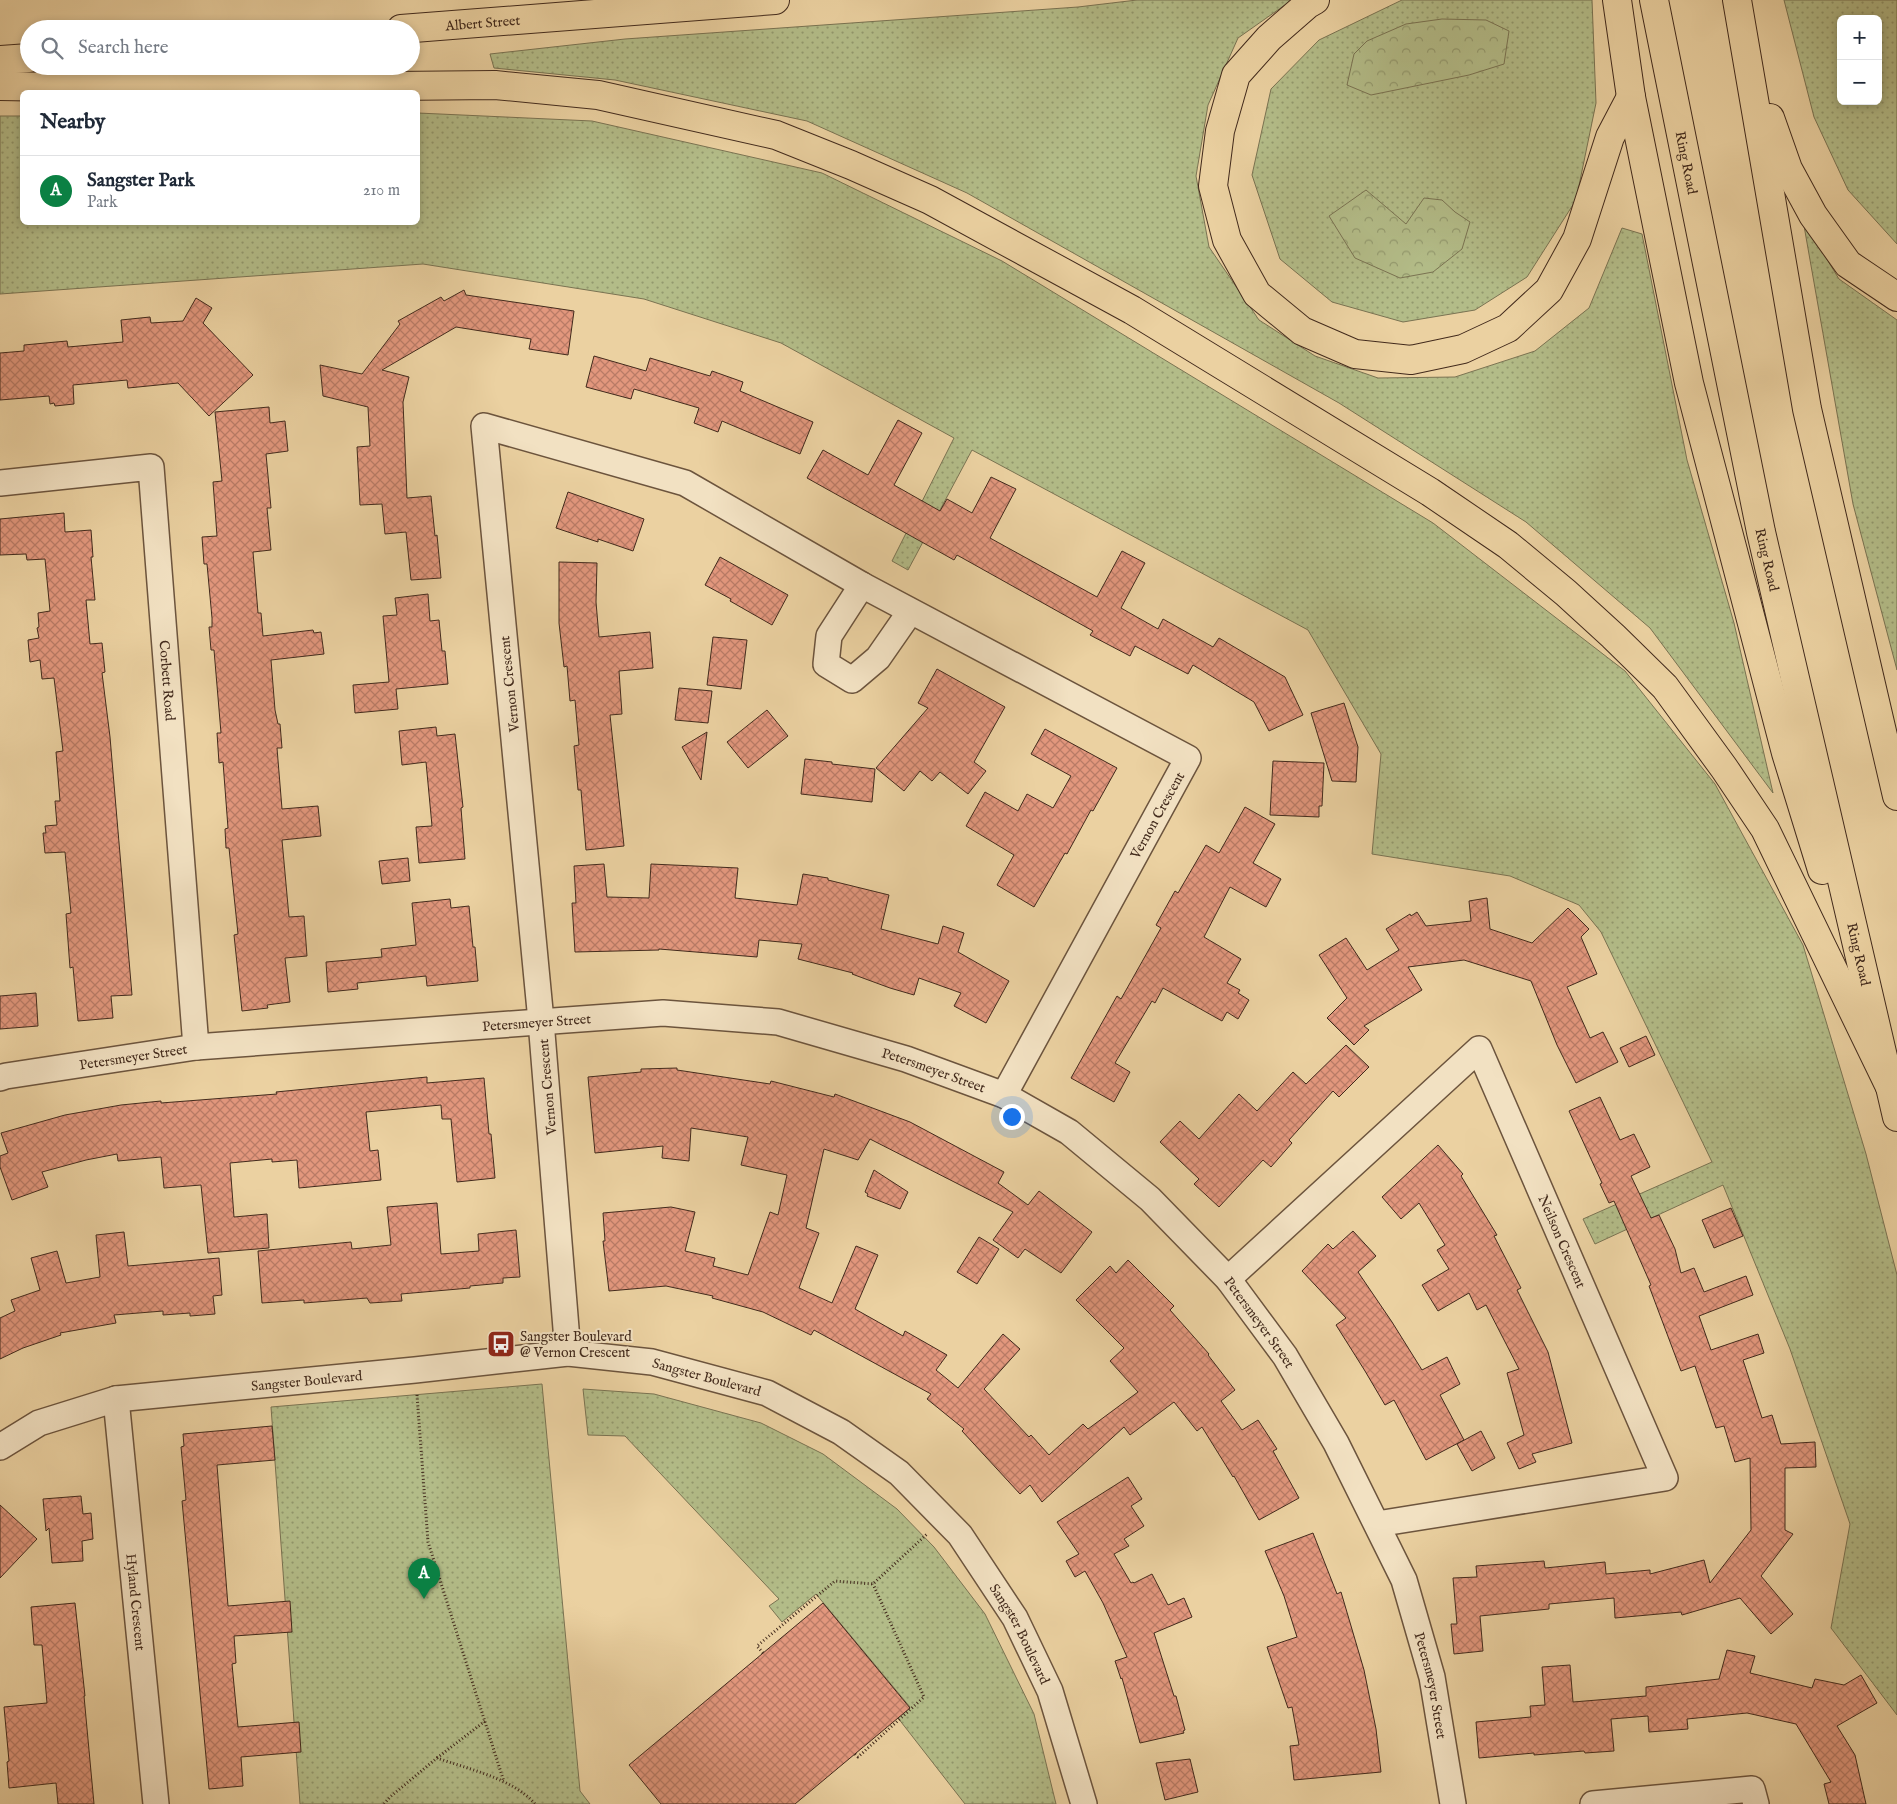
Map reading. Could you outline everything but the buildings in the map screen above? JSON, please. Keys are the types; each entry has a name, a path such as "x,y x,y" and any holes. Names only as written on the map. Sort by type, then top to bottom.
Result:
{"highway":[{"name":"Albert Street","path":"420,28 775,0"},
{"path":"1315,0 1269,38 1236,75 1220,131 1213,186 1227,240 1257,294 1302,331 1355,354 1411,360 1463,349 1508,328 1549,290 1577,239 1610,137 1631,97"},
{"path":"1617,0 1631,97 1689,384 1786,753 1890,1087"},
{"name":"Ring Road","path":"1654,0 1761,532 1897,1117"},
{"path":"1738,0 1760,90 1788,169 1809,208 1848,264 1897,297"},
{"path":"1738,0 1807,409 1897,796"},
{"path":"0,60 20,59"},
{"path":"0,86 114,88 286,84 495,85 598,95 776,135 851,165 930,200 1132,310 1430,492 1508,545 1600,624 1665,687 1724,768 1765,829 1890,1087"}],"street":[{"name":"Vernon Crescent","path":"568,1352 541,1022 484,426 685,483 910,612 1188,758 1004,1095"},
{"name":"Corbett Road","path":"0,483 151,467 196,1046"},
{"path":"862,585 829,636 826,664 852,680 878,658 910,612"},
{"name":"Petersmeyer Street","path":"0,1078 196,1046 663,1013 778,1022 906,1060 1004,1095 1069,1132 1150,1199 1228,1279 1285,1356 1336,1443 1404,1580 1432,1677 1453,1804"},
{"name":"Neilson Crescent","path":"1228,1279 1479,1049 1665,1478 1377,1524"},
{"name":"Sangster Boulevard","path":"0,1447 39,1423 116,1399 415,1370 568,1352 652,1362 767,1393 841,1432 899,1473 960,1535 1015,1618 1050,1690 1084,1804"},
{"name":"Hyland Crescent","path":"116,1399 156,1804"},
{"path":"1593,1804 1752,1789 1756,1804"}],"path":[{"path":"415,1370 428,1542 504,1782"},
{"path":"763,1653 757,1646 835,1581 872,1584 944,1519"},
{"path":"855,1754 858,1757 924,1697 872,1584"},
{"path":"384,1804 437,1758 485,1721"},
{"path":"437,1758 504,1782 529,1796 535,1804"}],"green space":[{"path":"1137,0 1292,0 1238,38 1208,105 1196,176 1209,247 1259,320 1315,356 1378,378 1455,377 1535,351 1589,308 1622,228 1642,234 1687,460 1734,623 1773,793 1650,628 1526,522 1339,403 967,193 807,121 615,80 494,68 490,54 625,39 1078,7"},
{"path":"1402,0 1592,0 1596,103 1576,200 1527,277 1475,310 1403,322 1332,302 1280,259 1252,175 1271,89 1319,40"},
{"path":"1784,0 1897,0 1897,244 1848,190 1814,117"},
{"path":"1442,19 1486,20 1509,31 1504,64 1469,75 1371,95 1347,85 1354,54 1367,41 1406,24"},
{"path":"420,113 592,121 822,173 1002,261 1433,523 1625,671 1715,784 1803,945 1866,1154 1897,1275 1897,1715 1831,1628 1850,1524 1790,1349 1723,1185 1595,1244 1583,1219 1712,1162 1601,932 1579,905 1510,876 1372,854 1381,754 1308,630 972,450 908,570 892,561 954,438 781,343 644,299 423,264 0,294 0,116 20,116 20,225 420,225"},
{"path":"1366,190 1406,224 1424,198 1442,200 1470,222 1462,249 1433,272 1400,278 1355,258 1329,216"},
{"path":"1803,220 1839,279 1897,320 1897,670 1853,504"},
{"path":"542,1384 580,1791 590,1804 300,1804 271,1407"},
{"path":"583,1389 654,1394 761,1423 823,1454 897,1509 934,1547 985,1614 1034,1714 1056,1804 965,1804 898,1718 910,1707 816,1594 782,1622 769,1606 779,1599 625,1436 588,1435"}],"place":[{"name":"Sangster Boulevard @ Vernon Crescent","path":"501,1344"},
{"name":"Sangster Park","path":"424,1599"}]}
